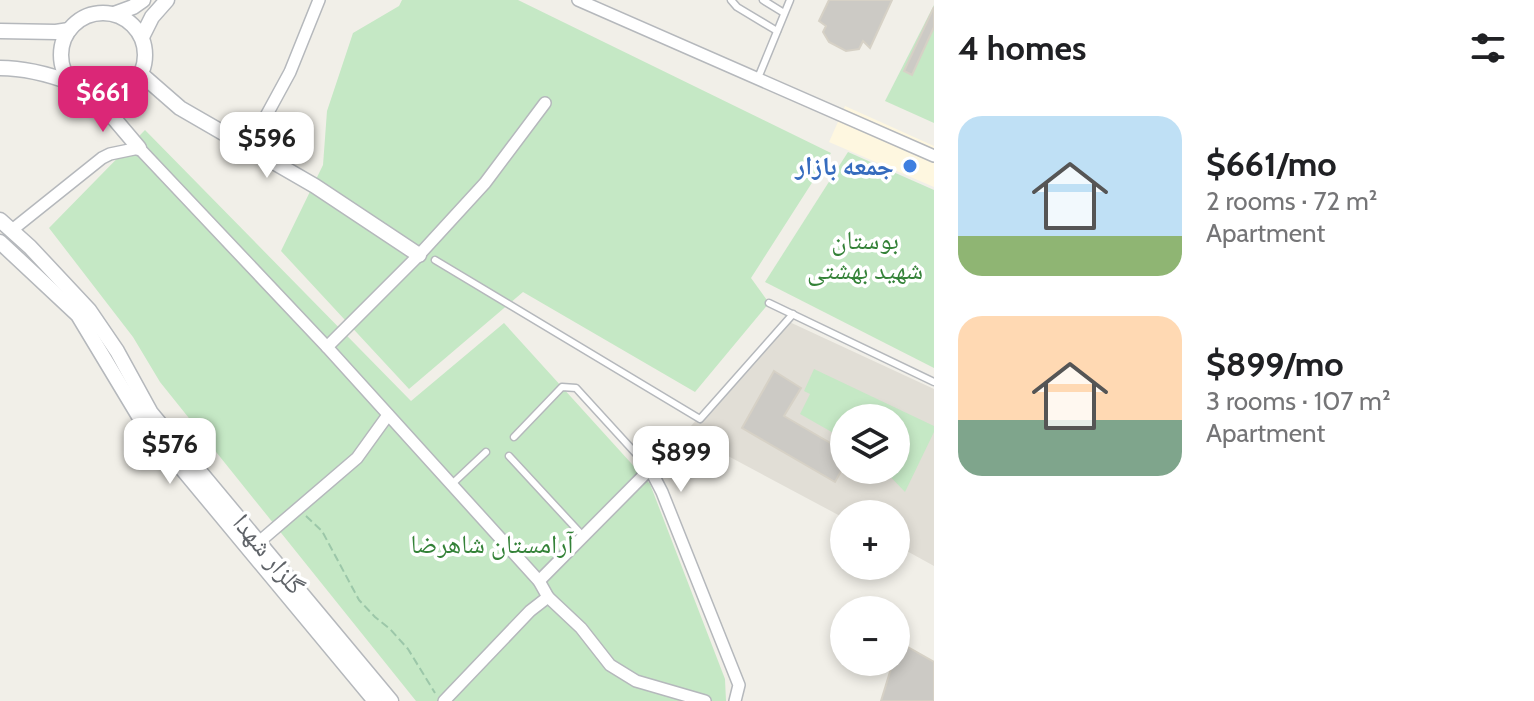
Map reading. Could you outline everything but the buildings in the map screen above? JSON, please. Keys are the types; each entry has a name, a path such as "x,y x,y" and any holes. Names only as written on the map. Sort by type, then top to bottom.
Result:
{"street":[{"path":"114,14 129,22 142,37 146,58 141,74 125,92 110,97 86,94 67,78 61,62 62,45 69,30 89,15 114,14 143,0"},
{"path":"142,37 152,17 167,0"},
{"path":"259,129 290,72 319,0"},
{"path":"578,0 934,156"},
{"path":"0,31 69,30"},
{"path":"0,68 37,72 72,83"},
{"path":"141,74 180,108 315,186 419,255"},
{"path":"95,96 139,148 452,484 539,581 548,597 581,628 610,665 636,681 705,701"},
{"path":"327,347 419,255 485,183 545,103"},
{"path":"6,225 102,158 139,148"},
{"name":"گلزار شهدا","path":"6,225 89,310 117,351 174,450 375,701"},
{"name":"گلزار شهدا","path":"0,242 78,315 140,418 259,542 391,701"},
{"path":"259,542 357,458 388,415"},
{"path":"539,581 650,469 739,685 735,701"},
{"path":"442,701 530,611 548,597"}],"lane":[{"path":"731,0 737,7 777,31"},
{"path":"763,0 784,13"},
{"path":"758,78 790,0"},
{"path":"435,260 700,419 793,314"},
{"path":"769,303 934,382"},
{"path":"514,437 562,387 576,388 650,469"},
{"path":"452,484 486,452"},
{"path":"509,456 583,537"}],"path":[{"path":"299,509 322,531 359,600 408,649 442,701"}],"shaded area":[{"name":"جمعه بازار","path":"845,106 934,146 934,187 829,142"},
{"path":"783,319 934,389 934,566 910,553 910,500 830,500 830,511 685,433"}],"green space":[{"path":"402,0 518,0 831,153 751,278 769,303 695,392 523,292 409,389 281,251 323,165 327,111 353,33 399,6"},
{"path":"934,5 934,123 885,101"},
{"name":"آرامستان شاهرضا","path":"145,130 411,401 504,323 650,484 725,679 726,701 416,701 160,382 133,337 49,228"},
{"name":"بوستان شهید بهشتی","path":"848,152 934,190 934,368 765,282"},
{"path":"814,369 888,404 830,404 830,431 800,414 810,394 804,391"},
{"path":"910,415 934,426 910,482"},
{"path":"897,484 909,484 905,492"}],"place":[{"name":"جمعه بازار","path":"910,166"}]}
